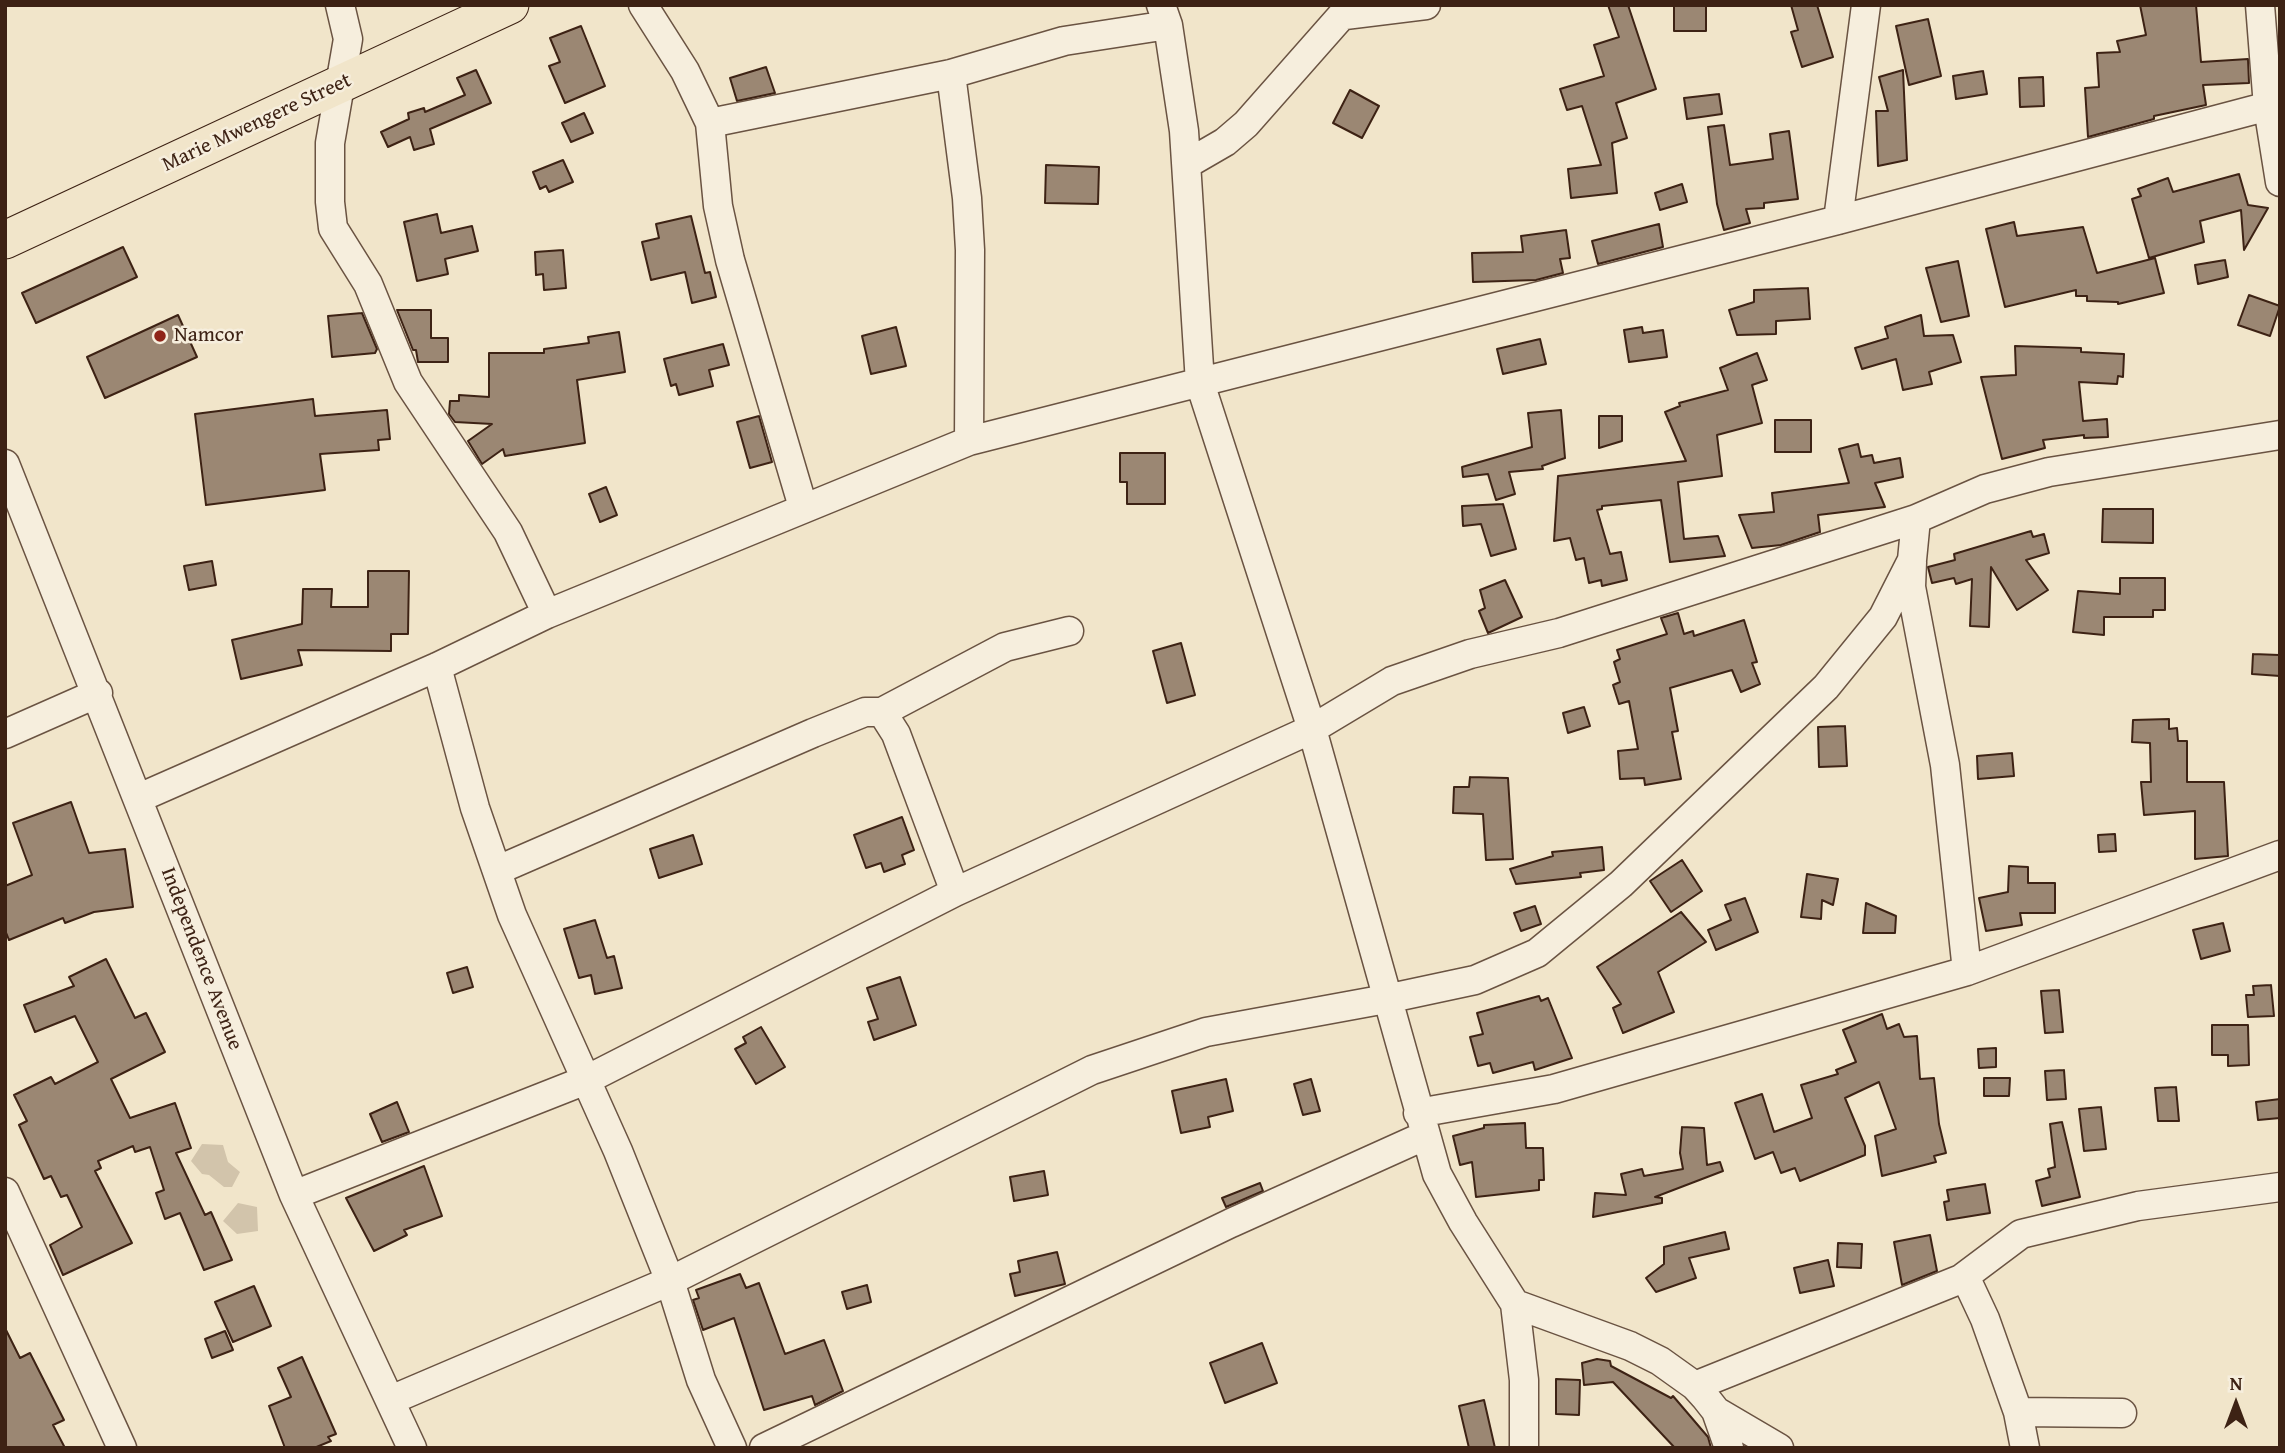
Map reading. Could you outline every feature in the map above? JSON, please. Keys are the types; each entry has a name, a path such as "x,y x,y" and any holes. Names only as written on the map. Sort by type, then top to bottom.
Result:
{"main road":[{"name":"Marie Mwengere Street","path":"5,240 510,5"}],"street":[{"path":"340,5 348,39 330,144 330,202 334,228 342,247 368,284 408,382 508,532 547,614"},
{"path":"643,5 685,71 710,123 718,206 730,260 803,507"},
{"path":"1187,164 1225,142 1246,124 1348,10 1426,5"},
{"path":"1838,220 1866,5"},
{"path":"2260,5 2274,105 2280,182"},
{"path":"710,123 951,74 1165,15 1187,164 1200,383 1312,729 1421,1124 1448,1195 1515,1304 1522,1348 1524,1448"},
{"path":"951,74 967,198 970,250 969,441"},
{"path":"139,798 437,667 547,614 969,441 1838,220 2274,105"},
{"path":"294,1195 586,1080 955,892 1312,729 1392,681 1470,654 1559,633 1916,519 1985,489 2049,472 2280,435"},
{"name":"Independence Avenue","path":"5,464 98,693 294,1195 412,1448"},
{"path":"1916,519 1911,587 1945,765 1968,971"},
{"path":"391,1400 670,1281 1092,1070 1206,1032 1475,980 1537,953 1622,884 1826,687 1883,617 1912,560"},
{"path":"498,870 813,733 865,712 882,712 1005,648 1069,631"},
{"path":"437,667 475,808 512,915 586,1080 670,1281 701,1380 732,1448"},
{"path":"5,734 98,693"},
{"path":"882,712 896,734 955,892"},
{"path":"764,1448 1231,1223 1421,1124 1554,1089 1968,971 2280,855"},
{"path":"1695,1386 1961,1279 2021,1234 2138,1206 2280,1187"},
{"path":"5,1192 122,1448"},
{"path":"1961,1279 1970,1287 1985,1319 2018,1412 2025,1448"},
{"path":"1515,1304 1630,1346 1660,1360 1695,1386 1716,1411 1779,1448"},
{"path":"1716,1411 1729,1448"},
{"path":"2018,1412 2122,1413"}],"shaded area":[{"path":"202,1144 223,1145 228,1162 240,1172 232,1187 224,1187 209,1175 202,1174 191,1161"},
{"path":"238,1203 257,1207 258,1231 237,1234 223,1221"}],"building":[{"path":"1608,5 1628,5 1656,89 1616,103 1627,138 1612,143 1617,193 1571,198 1568,169 1601,165 1582,106 1567,110 1560,89 1604,76 1594,45 1619,37"},
{"path":"1674,5 1706,5 1706,31 1674,31"},
{"path":"1791,5 1817,5 1833,57 1802,67 1791,32 1798,30"},
{"path":"2140,5 2196,5 2201,62 2248,59 2249,83 2203,85 2206,105 2154,116 2154,119 2088,137 2085,88 2099,87 2097,53 2120,52 2117,41 2146,35"},
{"path":"1928,19 1941,76 1909,85 1896,26"},
{"path":"581,26 605,86 565,103 549,66 560,62 550,38"},
{"path":"766,67 775,93 737,101 730,78"},
{"path":"476,70 491,103 430,129 434,144 414,150 410,137 388,147 381,132 409,119 408,113 424,108 425,112 465,95 457,78"},
{"path":"1903,70 1907,160 1878,166 1876,111 1888,111 1879,77"},
{"path":"1983,71 1987,94 1956,99 1953,76"},
{"path":"2043,77 2044,106 2020,107 2019,78"},
{"path":"1350,90 1379,106 1362,138 1333,123"},
{"path":"1719,94 1722,114 1687,119 1684,98"},
{"path":"584,113 593,133 571,142 562,123"},
{"path":"1724,125 1730,165 1773,159 1770,134 1789,131 1798,199 1764,203 1764,208 1746,209 1750,223 1724,230 1717,204 1708,127"},
{"path":"563,160 573,182 549,192 546,186 540,189 533,172"},
{"path":"1046,165 1099,167 1098,204 1045,203"},
{"path":"2239,174 2248,205 2268,208 2244,250 2241,210 2200,221 2204,242 2149,258 2132,199 2141,196 2138,189 2168,178 2173,192"},
{"path":"1682,184 1687,202 1660,210 1655,193"},
{"path":"437,214 441,233 472,226 478,251 445,259 448,274 417,281 404,222"},
{"path":"691,216 705,273 710,272 716,297 692,303 685,272 651,280 642,242 659,238 656,224"},
{"path":"2014,222 2017,236 2083,227 2097,273 2155,258 2164,293 2118,304 2087,301 2087,296 2076,296 2076,290 2005,307 1986,229"},
{"path":"1659,224 1663,247 1598,264 1592,241"},
{"path":"1566,230 1570,258 1560,259 1563,273 1536,280 1473,282 1472,253 1523,252 1521,236"},
{"path":"123,247 137,277 36,323 22,293"},
{"path":"563,250 566,288 544,290 543,274 536,275 535,252"},
{"path":"2225,260 2228,277 2198,284 2195,265"},
{"path":"1958,261 1969,316 1941,322 1926,268"},
{"path":"1808,288 1810,319 1776,321 1776,334 1737,335 1729,310 1754,302 1754,290"},
{"path":"2249,295 2280,306 2270,336 2238,325"},
{"path":"397,310 431,310 431,338 448,338 448,362 418,362 416,350 413,350"},
{"path":"362,313 377,349 375,353 332,357 328,316"},
{"name":"Namcor","path":"178,315 197,357 105,398 87,357"},
{"path":"1921,315 1924,336 1953,335 1961,362 1929,372 1932,384 1903,390 1896,359 1862,369 1855,348 1888,338 1885,327"},
{"path":"896,327 906,366 871,374 862,336"},
{"path":"1642,327 1643,333 1663,330 1667,357 1629,362 1624,330"},
{"path":"619,332 625,372 577,380 585,443 505,456 503,449 482,464 468,441 492,424 455,422 449,414 450,401 459,401 459,395 489,397 489,353 544,353 544,349 589,343 588,337"},
{"path":"1540,339 1546,364 1503,374 1497,349"},
{"path":"723,344 729,365 709,370 713,386 679,395 676,384 671,386 664,359"},
{"path":"2015,346 2081,348 2081,352 2124,354 2123,377 2118,376 2117,384 2079,382 2083,421 2107,419 2108,437 2084,438 2084,435 2043,440 2045,448 2002,459 1981,377 2016,375"},
{"path":"1757,353 1767,380 1752,385 1762,423 1717,435 1722,476 1678,482 1684,539 1718,536 1725,556 1670,562 1661,500 1602,506 1602,509 1597,510 1610,554 1621,552 1627,580 1602,586 1601,580 1589,583 1584,558 1576,560 1570,538 1554,541 1558,476 1686,461 1665,412 1680,406 1679,403 1728,390 1720,368"},
{"path":"313,399 315,416 387,410 390,439 378,440 379,450 320,454 325,490 206,505 195,414"},
{"path":"1561,410 1565,458 1542,466 1543,469 1509,472 1515,494 1496,500 1488,474 1463,477 1462,467 1532,447 1528,413"},
{"path":"759,416 772,462 750,468 737,422"},
{"path":"1599,416 1622,416 1622,441 1599,448"},
{"path":"1775,420 1811,420 1811,452 1775,452"},
{"path":"1858,444 1861,457 1872,455 1874,463 1900,458 1903,477 1875,483 1885,507 1818,515 1820,532 1781,545 1752,548 1739,515 1774,512 1772,493 1849,483 1839,449"},
{"path":"1120,453 1165,453 1165,504 1127,504 1127,482 1120,482"},
{"path":"606,487 617,515 600,522 589,494"},
{"path":"1503,504 1516,549 1491,556 1481,524 1463,526 1462,506"},
{"path":"2103,509 2153,509 2153,543 2102,542"},
{"path":"2031,531 2033,537 2044,534 2049,553 2026,560 2048,590 2017,610 1991,567 1989,627 1970,626 1972,579 1956,584 1954,578 1932,583 1928,567 1955,560 1954,554"},
{"path":"212,561 216,585 189,590 184,566"},
{"path":"368,571 409,571 408,634 391,634 391,651 298,650 302,665 241,679 232,640 302,624 303,589 332,589 331,607 368,607"},
{"path":"2120,578 2165,578 2165,610 2153,610 2153,617 2104,617 2104,635 2073,632 2078,591 2120,594"},
{"path":"1505,580 1522,617 1488,633 1479,611 1485,608 1480,590"},
{"path":"1678,613 1684,634 1693,631 1694,636 1744,620 1757,662 1752,663 1760,684 1741,692 1732,670 1670,688 1678,731 1672,732 1681,779 1645,785 1644,778 1620,779 1618,751 1638,749 1629,701 1619,704 1613,685 1620,682 1614,662 1620,659 1617,650 1667,634 1661,618"},
{"path":"1181,643 1195,695 1167,703 1153,651"},
{"path":"2253,654 2279,655 2280,676 2252,674"},
{"path":"1584,707 1590,726 1568,733 1563,713"},
{"path":"2169,719 2169,729 2177,728 2178,741 2187,741 2187,782 2224,782 2228,856 2195,859 2195,811 2144,815 2141,782 2151,782 2150,743 2132,742 2133,720"},
{"path":"1845,726 1847,766 1819,767 1818,727"},
{"path":"2012,753 2014,776 1978,779 1977,756"},
{"path":"1470,777 1508,778 1513,859 1486,860 1483,814 1453,813 1454,787 1469,787"},
{"path":"71,802 89,853 125,849 133,907 94,912 65,923 63,918 9,940 5,930 5,886 32,875 13,823"},
{"path":"902,817 914,850 902,855 905,864 884,872 881,863 866,868 854,835"},
{"path":"2115,834 2116,851 2099,852 2098,835"},
{"path":"693,835 702,864 659,878 650,849"},
{"path":"1602,847 1604,870 1580,873 1581,877 1516,884 1510,869 1553,856 1552,852"},
{"path":"1682,860 1702,891 1671,912 1650,881"},
{"path":"2009,866 2028,867 2028,883 2055,883 2055,913 2020,913 2022,925 1986,931 1979,898 2008,892"},
{"path":"1807,874 1838,879 1833,905 1822,900 1821,919 1801,917"},
{"path":"1745,898 1758,932 1716,950 1708,930 1731,920 1725,905"},
{"path":"1866,903 1896,916 1895,933 1863,933"},
{"path":"1535,906 1541,924 1521,931 1514,913"},
{"path":"1681,912 1706,942 1658,972 1674,1012 1623,1033 1613,1008 1621,1004 1597,967"},
{"path":"595,920 607,958 614,956 622,988 595,994 591,975 579,978 564,929"},
{"path":"2223,923 2230,951 2201,959 2193,930"},
{"path":"106,959 135,1018 146,1013 165,1052 111,1079 130,1118 175,1103 191,1148 176,1153 205,1215 211,1212 232,1260 204,1270 180,1213 165,1219 156,1193 164,1190 150,1147 135,1152 133,1146 98,1161 101,1168 95,1171 132,1243 63,1275 50,1245 82,1227 67,1195 61,1197 51,1176 44,1179 19,1125 27,1121 14,1095 51,1077 55,1084 98,1062 75,1016 35,1032 24,1005 74,986 69,977"},
{"path":"467,967 473,987 453,993 447,973"},
{"path":"900,977 916,1025 874,1040 868,1022 878,1019 867,988"},
{"path":"2271,985 2274,1016 2248,1017 2246,995 2254,995 2253,986"},
{"path":"2059,990 2063,1032 2045,1033 2041,991"},
{"path":"1539,996 1541,1001 1548,998 1572,1058 1535,1070 1533,1062 1493,1073 1490,1063 1478,1066 1470,1037 1483,1034 1477,1013"},
{"path":"1882,1014 1887,1029 1899,1024 1904,1037 1917,1036 1920,1079 1934,1078 1939,1124 1946,1153 1934,1156 1936,1162 1882,1176 1875,1136 1896,1129 1879,1082 1845,1098 1865,1146 1865,1155 1800,1181 1795,1168 1781,1173 1773,1152 1755,1159 1735,1103 1762,1094 1774,1132 1812,1118 1801,1085 1838,1074 1836,1070 1856,1062 1843,1030"},
{"path":"2212,1025 2248,1025 2249,1065 2228,1066 2228,1055 2212,1055"},
{"path":"761,1027 785,1067 756,1084 735,1049 746,1043 743,1037"},
{"path":"1996,1048 1996,1067 1979,1068 1978,1049"},
{"path":"2064,1070 2066,1099 2047,1100 2045,1071"},
{"path":"1984,1078 2010,1078 2009,1096 1984,1096"},
{"path":"1226,1079 1233,1111 1208,1117 1210,1127 1181,1133 1172,1091"},
{"path":"1311,1079 1320,1111 1303,1115 1294,1084"},
{"path":"2176,1087 2179,1121 2158,1121 2155,1088"},
{"path":"2280,1099 2280,1118 2258,1120 2256,1102"},
{"path":"397,1102 409,1132 382,1142 370,1114"},
{"path":"2101,1107 2106,1149 2084,1151 2079,1109"},
{"path":"2062,1122 2080,1197 2042,1206 2036,1181 2050,1177 2048,1169 2055,1167 2050,1124"},
{"path":"1525,1123 1526,1148 1543,1148 1544,1180 1539,1180 1539,1190 1476,1197 1472,1162 1460,1165 1453,1136 1484,1128 1484,1125"},
{"path":"1682,1127 1704,1128 1707,1165 1720,1162 1723,1171 1655,1197 1662,1198 1662,1203 1593,1217 1595,1193 1626,1195 1621,1174 1642,1169 1644,1176 1683,1169 1680,1153"},
{"path":"424,1166 442,1216 404,1230 407,1235 374,1251 346,1198"},
{"path":"1044,1171 1048,1195 1014,1201 1010,1177"},
{"path":"1260,1183 1263,1191 1226,1207 1222,1198"},
{"path":"1985,1184 1990,1213 1947,1220 1944,1202 1949,1201 1947,1190"},
{"path":"1725,1232 1729,1249 1689,1258 1696,1278 1656,1292 1646,1278 1664,1264 1664,1247"},
{"path":"1930,1235 1937,1271 1902,1285 1894,1242"},
{"path":"1838,1243 1862,1244 1861,1268 1837,1267"},
{"path":"1057,1252 1065,1284 1015,1296 1010,1274 1020,1272 1018,1261"},
{"path":"1828,1260 1834,1286 1800,1293 1794,1268"},
{"path":"740,1274 746,1288 759,1283 785,1354 824,1340 843,1391 815,1405 812,1396 764,1410 734,1318 703,1330 693,1300 699,1298 696,1290"},
{"path":"867,1285 871,1302 847,1309 842,1292"},
{"path":"254,1286 271,1326 233,1342 215,1302"},
{"path":"5,1328 20,1358 30,1353 64,1420 53,1425 65,1448 5,1448"},
{"path":"225,1331 233,1350 212,1358 205,1339"},
{"path":"1262,1343 1277,1383 1225,1403 1210,1363"},
{"path":"302,1357 336,1434 328,1437 331,1441 314,1448 285,1448 269,1406 291,1397 278,1368"},
{"path":"1597,1359 1610,1361 1611,1366 1671,1398 1673,1396 1708,1437 1711,1448 1675,1448 1613,1382 1584,1385 1582,1363"},
{"path":"1556,1379 1580,1380 1579,1415 1556,1414"},
{"path":"1484,1400 1495,1448 1469,1448 1459,1406"}],"place":[{"name":"Namcor","path":"160,336"}]}
